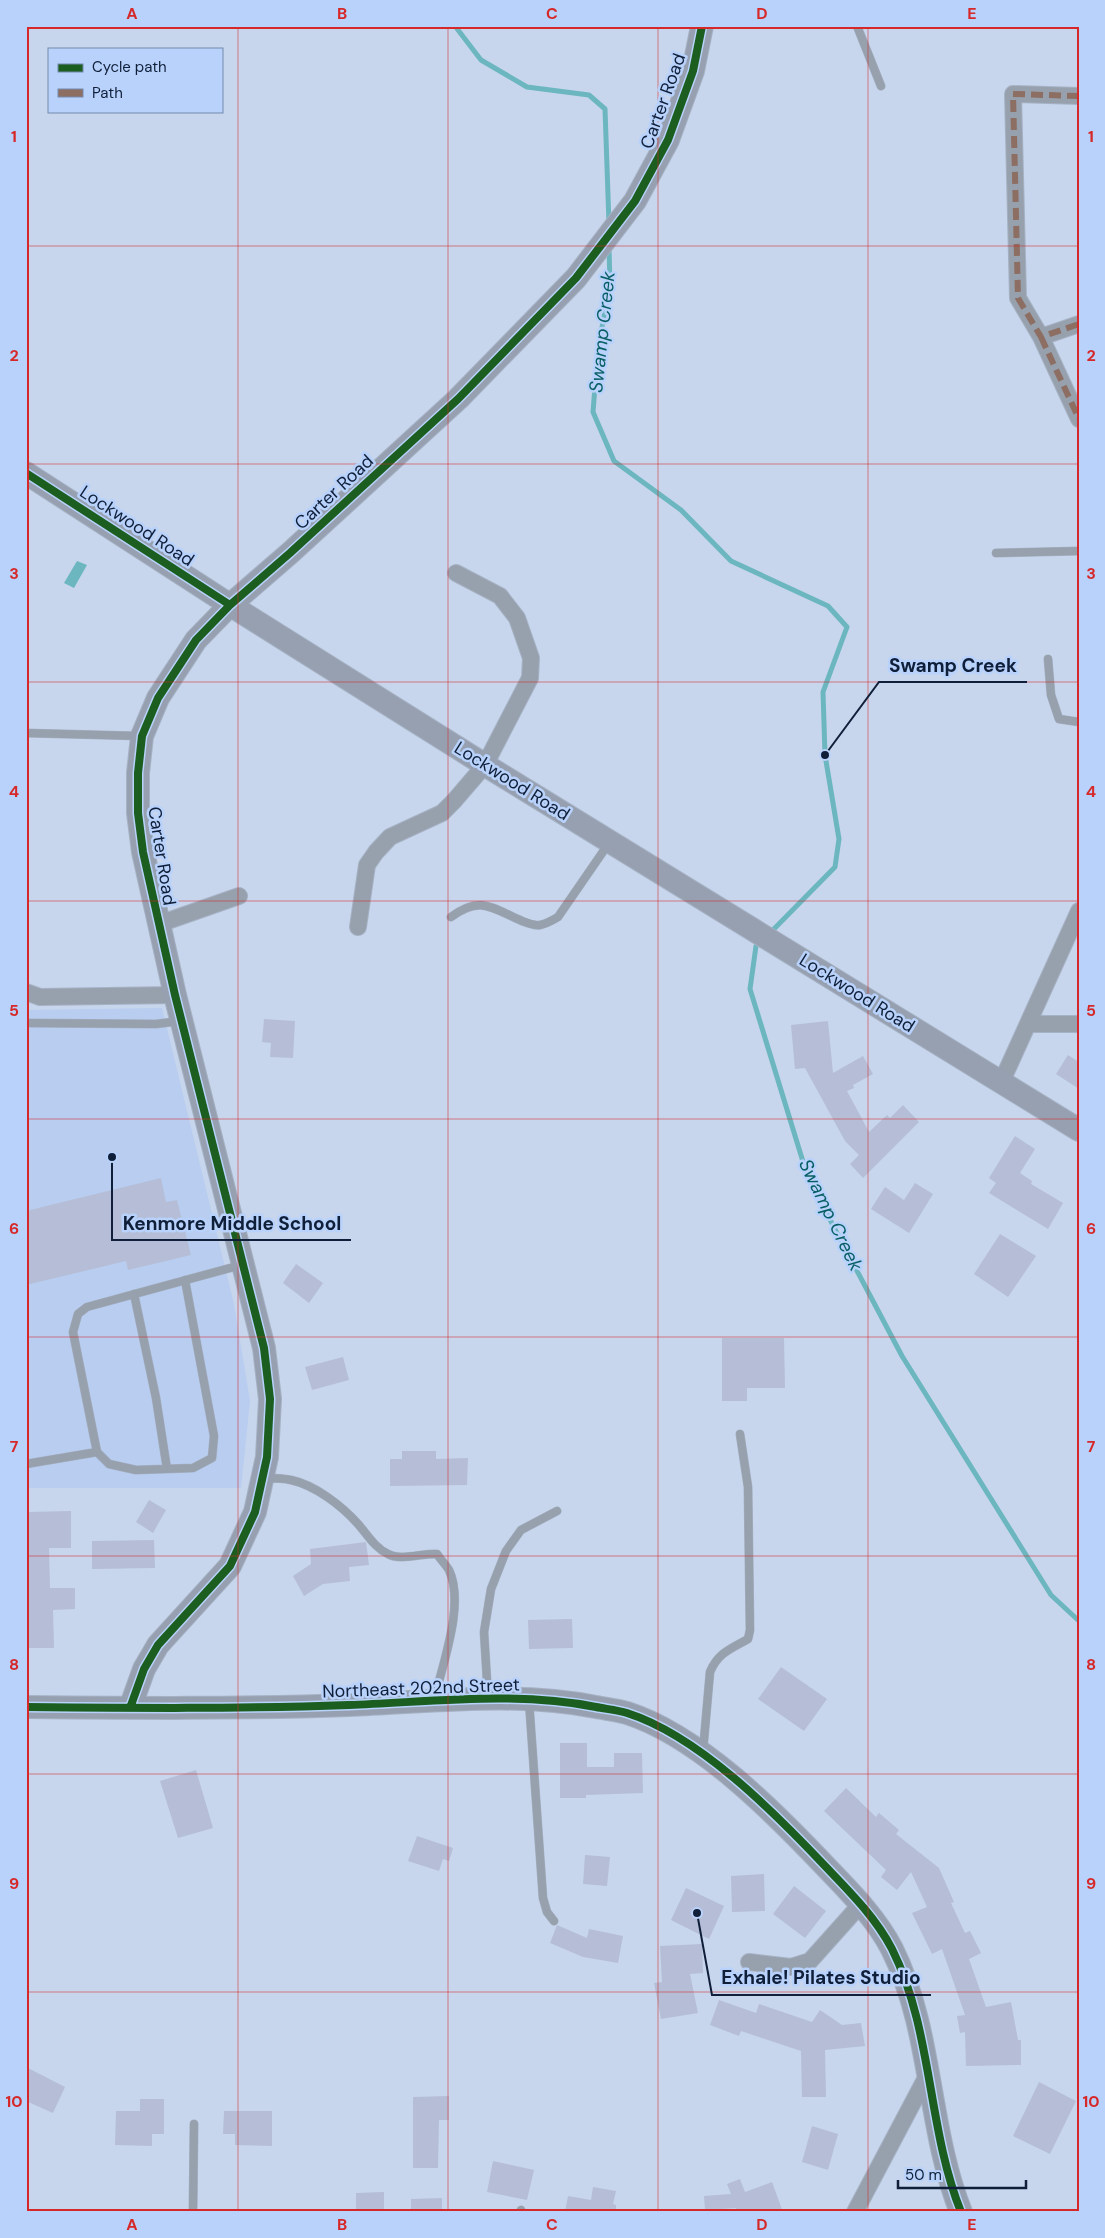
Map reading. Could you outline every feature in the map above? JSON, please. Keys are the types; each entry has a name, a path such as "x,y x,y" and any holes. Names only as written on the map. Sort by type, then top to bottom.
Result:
{"street":[{"name":"Carter Road","path":"130,1708 144,1669 158,1645 230,1566 255,1512 267,1457 270,1399 264,1348 175,995 143,852 138,813 138,773 142,736 158,698 196,640 230,605 458,398 576,278 635,201 668,140 693,72 702,26"},
{"path":"1079,96 1013,94 1018,298 1040,336 1079,419"},
{"path":"1040,336 1079,324"},
{"name":"Lockwood Road","path":"26,473 230,605 485,765 735,916 843,985 1079,1130"},
{"path":"358,927 367,865 390,837 442,813 485,765 530,678 531,658 517,618 500,596 456,573"},
{"path":"159,924 239,896"},
{"path":"1001,1083 1079,911"},
{"path":"26,992 40,997 175,995"},
{"path":"1029,1024 1079,1024"},
{"name":"Northeast 202nd Street","path":"26,1707 130,1708 346,1705 488,1699 529,1700 572,1702 627,1713 670,1733 703,1753 788,1826 861,1904 891,1948 913,2003 941,2150 952,2189 961,2212"},
{"path":"749,1962 791,1966 810,1961 861,1904"},
{"path":"855,2212 928,2074"}],"lane":[{"path":"857,26 881,86"},
{"path":"996,553 1079,551"},
{"path":"1048,659 1051,695 1059,719 1079,722"},
{"path":"26,733 142,736"},
{"path":"451,917 463,907 472,904 487,905 527,923 539,926 549,922 558,917 610,842"},
{"path":"26,1023 183,1024"},
{"path":"185,1280 214,1436 212,1458 193,1468 136,1470 109,1464 97,1452 73,1332 78,1314 87,1307 243,1264"},
{"path":"134,1294 156,1398 167,1469"},
{"path":"703,1753 710,1672 715,1660 748,1639 750,1630 748,1486 740,1434"},
{"path":"26,1464 97,1452"},
{"path":"262,1478 291,1480 308,1486 339,1506 375,1544 389,1555 408,1557 426,1553 437,1554 449,1571 453,1590 454,1612 452,1631 434,1702"},
{"path":"488,1699 484,1632 491,1589 506,1550 520,1530 557,1511"},
{"path":"529,1700 543,1898 547,1912 554,1922"},
{"path":"193,2212 194,2124"}],"shaded area":[{"path":"77,561 87,565 74,588 64,583"},
{"path":"162,1008 234,1304 250,1401 241,1488 26,1488 26,1010"}],"building":[{"path":"264,1019 295,1021 293,1058 270,1057 271,1043 262,1042"},
{"path":"828,1021 833,1073 863,1056 873,1074 853,1085 854,1088 847,1091 869,1132 887,1115 890,1118 903,1105 919,1122 863,1178 850,1164 859,1155 845,1141 805,1068 795,1069 791,1025"},
{"path":"1068,1055 1079,1062 1079,1089 1056,1074"},
{"path":"1015,1136 1035,1149 1020,1173 1032,1181 1031,1184 1063,1203 1048,1229 989,1193 996,1183 989,1178"},
{"path":"161,1178 166,1202 177,1200 191,1255 128,1270 126,1261 26,1285 26,1211"},
{"path":"915,1183 933,1194 909,1233 871,1209 885,1187 904,1200"},
{"path":"1000,1234 1036,1256 1008,1297 974,1274"},
{"path":"296,1264 323,1283 309,1303 283,1283"},
{"path":"722,1338 784,1338 785,1388 747,1388 747,1401 722,1401"},
{"path":"343,1357 349,1380 312,1390 305,1367"},
{"path":"402,1451 436,1451 436,1459 468,1458 467,1485 390,1486 390,1459 402,1459"},
{"path":"149,1500 166,1510 153,1533 136,1522"},
{"path":"71,1511 71,1548 49,1548 50,1588 75,1588 75,1609 53,1610 54,1648 29,1648 26,1512"},
{"path":"154,1540 155,1568 92,1569 92,1541"},
{"path":"366,1542 369,1565 349,1567 350,1581 323,1584 304,1596 293,1576 311,1564 310,1549"},
{"path":"572,1619 573,1648 529,1649 528,1620"},
{"path":"781,1667 827,1699 804,1731 758,1699"},
{"path":"560,1743 587,1743 587,1767 614,1767 614,1753 642,1753 643,1793 586,1795 586,1798 560,1798"},
{"path":"196,1770 213,1828 178,1838 160,1781"},
{"path":"846,1788 876,1817 879,1813 899,1830 896,1834 939,1868 954,1902 951,1903 965,1933 970,1931 981,1953 969,1959 986,2007 1011,2002 1018,2040 1021,2040 1021,2065 966,2066 965,2032 960,2033 957,2016 965,2015 942,1949 932,1954 912,1913 927,1907 911,1872 897,1890 881,1877 886,1870 824,1811"},
{"path":"417,1836 453,1848 449,1861 443,1859 439,1871 408,1861"},
{"path":"585,1855 610,1857 607,1886 583,1884"},
{"path":"764,1874 765,1911 732,1912 731,1876"},
{"path":"794,1886 826,1911 805,1938 773,1914"},
{"path":"686,1888 724,1906 709,1939 671,1920"},
{"path":"557,1925 587,1938 589,1929 623,1936 618,1963 583,1957 550,1943"},
{"path":"702,1944 703,1973 690,1974 698,2013 661,2019 654,1983 662,1982 660,1946"},
{"path":"719,2000 756,2013 759,2004 812,2022 820,2010 842,2025 861,2023 865,2046 825,2050 826,2097 802,2097 801,2051 741,2031 739,2036 710,2025"},
{"path":"26,2067 65,2087 53,2113 26,2101"},
{"path":"1039,2082 1076,2101 1050,2154 1013,2136"},
{"path":"449,2096 449,2120 439,2120 438,2168 413,2168 413,2097"},
{"path":"140,2099 164,2099 164,2134 152,2134 152,2146 115,2145 116,2111 140,2111"},
{"path":"224,2111 272,2111 272,2146 235,2145 235,2134 223,2134"},
{"path":"812,2126 838,2134 828,2170 802,2162"},
{"path":"493,2161 534,2170 527,2200 487,2192"},
{"path":"740,2179 745,2192 772,2182 783,2212 737,2212 736,2208 705,2210 704,2196 731,2194 727,2184"},
{"path":"593,2187 616,2191 613,2204 616,2205 616,2212 565,2212 568,2196 591,2200"},
{"path":"384,2192 384,2212 356,2212 356,2193"},
{"path":"442,2198 442,2212 411,2212 411,2199"}],"waterway":[{"name":"Swamp Creek","path":"455,26 481,60 527,87 589,95 605,109 609,224"},
{"name":"Swamp Creek","path":"609,248 610,284 598,349 593,412 614,461 681,510 731,561 828,606 847,627 823,692 825,755 839,839 835,867 769,934"},
{"name":"Swamp Creek","path":"761,942 756,946 750,989 808,1178 902,1356 1051,1595 1079,1621"}],"marked path":[{"path":"1079,96 1013,94 1018,298 1041,337 1079,324"},
{"path":"1041,337 1079,419"}],"cycle path":[{"path":"130,1708 144,1669 158,1645 230,1566 255,1512 267,1457 270,1399 264,1348 175,995 143,852 138,813 138,773 142,736 158,698 196,640 230,605 290,553 458,399 576,278 635,201 668,140 693,71 702,26"},
{"path":"26,473 230,605"},
{"path":"26,1707 268,1707 504,1699 565,1702 615,1710 654,1724 708,1757 759,1800 853,1896 886,1938 905,1980 915,2013 942,2147 950,2180 961,2212"}],"place":[{"name":"Swamp Creek","path":"825,755"},
{"name":"Kenmore Middle School","path":"112,1157"},
{"name":"Exhale! Pilates Studio","path":"697,1913"}]}
